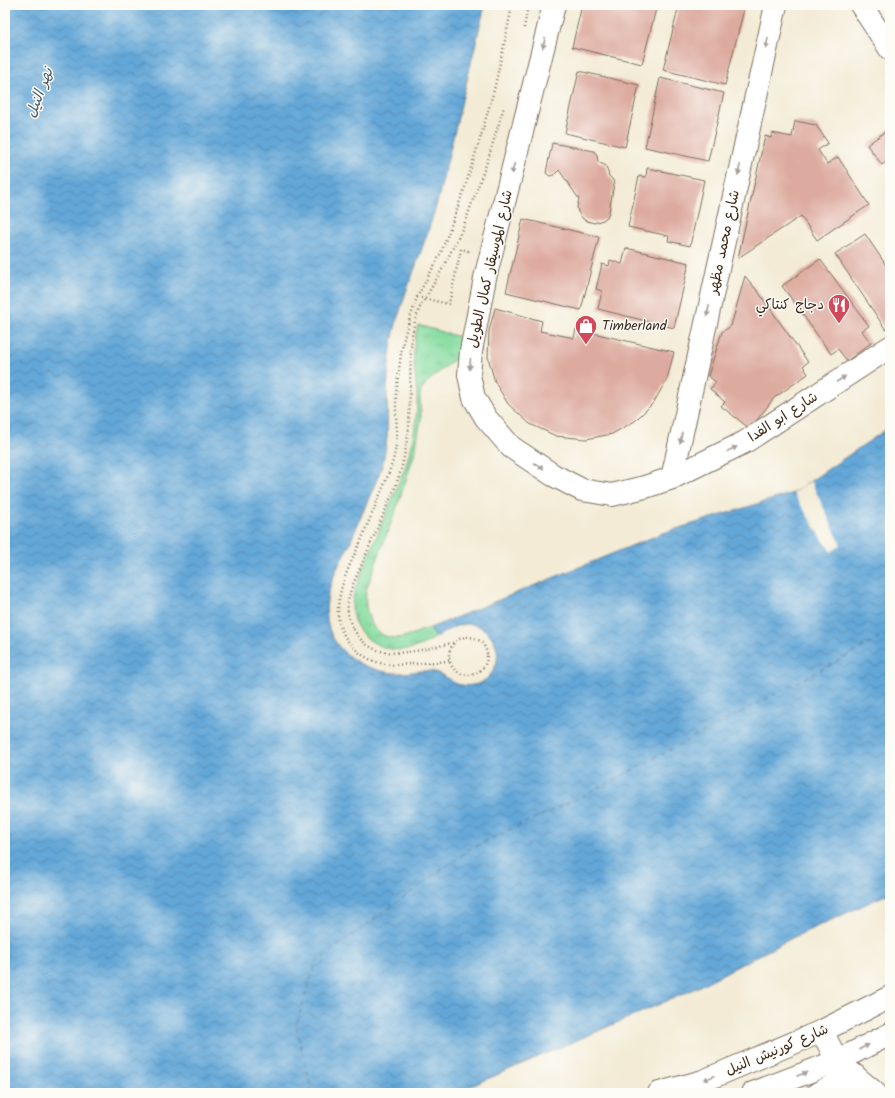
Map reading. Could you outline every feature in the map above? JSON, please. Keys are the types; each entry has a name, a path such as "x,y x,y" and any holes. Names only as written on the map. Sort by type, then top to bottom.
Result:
{"street":[{"name":"شارع الموسيقار كمال الطويل","path":"554,5 485,278 471,351 469,375 474,398 486,418 511,447 553,475 582,490 612,495 645,487 672,478"},
{"name":"شارع محمد مظهر","path":"672,478 776,5"},
{"path":"861,5 890,49"},
{"name":"شارع ابو الفدا","path":"672,478 745,442 890,347"},
{"path":"753,1093 837,1060 890,1033 882,1001"},
{"name":"شارع كورنيش النيل","path":"659,1093 702,1081 822,1031 882,1001"},
{"path":"822,1031 837,1060 875,1093"},
{"path":"818,1093 854,1075"}],"path":[{"path":"449,661 397,665 385,664 373,660 352,647 344,636 340,625 338,612 346,574 393,461 397,432 396,393 405,334 417,297 441,253 455,217 494,90 512,5"},
{"path":"523,31 528,5"},
{"path":"453,643 408,652 392,653 380,651 368,646 358,637 351,626 348,614 348,602 351,589 396,485 402,466 409,427 412,334 419,309 444,266 464,225 488,159 505,104"},
{"path":"417,297 449,304 461,249 468,251 467,259"},
{"path":"464,637 471,637 482,642 487,654 484,666 474,674 461,674 456,671 449,661 448,654 453,643 464,637"}],"green space":[{"path":"418,325 471,340 463,352 426,383 421,391 421,419 415,452 398,504 366,590 367,613 374,627 379,632 386,636 398,638 430,628 435,638 417,647 402,650 385,647 369,640 358,628 354,620 352,604 355,589 406,465 412,441 417,409 414,346"}],"water":[{"name":"نهر النيل","path":"5,5 485,5 437,203 406,292 394,333 388,377 388,422 384,457 376,482 350,543 336,570 329,589 326,609 330,631 342,650 361,664 395,673 432,671 458,684 474,685 488,678 496,666 497,648 489,633 474,625 465,624 453,628 435,638 430,628 663,533 793,493 890,427 890,893 792,938 690,991 469,1087 450,1093 5,1093"}],"pier":[{"path":"811,481 841,545 831,552 793,493"}],"building":[{"path":"582,5 657,5 642,64 572,47"},
{"path":"679,5 726,5 744,9 725,85 663,70"},
{"path":"579,71 639,85 625,147 565,133"},
{"path":"660,78 724,93 708,161 645,147"},
{"path":"795,121 816,125 828,143 818,150 827,164 838,157 869,205 817,240 801,216 738,258 765,136 771,138 772,133 792,137"},
{"path":"890,128 890,159 882,165 867,145"},
{"path":"552,143 594,151 597,155 598,162 606,166 609,176 613,180 614,184 609,212 607,217 603,220 594,223 584,220 578,212 577,207 579,199 559,170 554,175 550,176 546,173"},
{"path":"647,168 704,180 690,246 668,241 669,236 628,227 639,176 646,177"},
{"path":"523,219 599,237 581,310 506,292"},
{"path":"865,234 890,271 890,327 886,330 835,254"},
{"path":"626,248 689,263 674,328 598,309 602,291 596,289 602,264 609,266 610,260 622,264"},
{"path":"820,259 869,326 862,331 871,343 847,361 838,349 831,354 782,286"},
{"path":"745,276 759,293 808,362 803,366 808,374 774,398 750,429 721,406 725,402 710,389 716,382 708,376 722,332 731,326"},
{"path":"495,308 542,321 540,331 574,338 576,329 674,352 667,379 654,402 635,421 612,434 586,439 556,436 530,424 508,404 495,382 488,357 489,331"}],"ferry route":[{"path":"312,1093 296,1025 316,962 471,848 587,794 890,633"}],"place":[{"name":"دجاج كنتاكي","path":"839,324"},
{"name":"Timberland","path":"586,346"}]}
